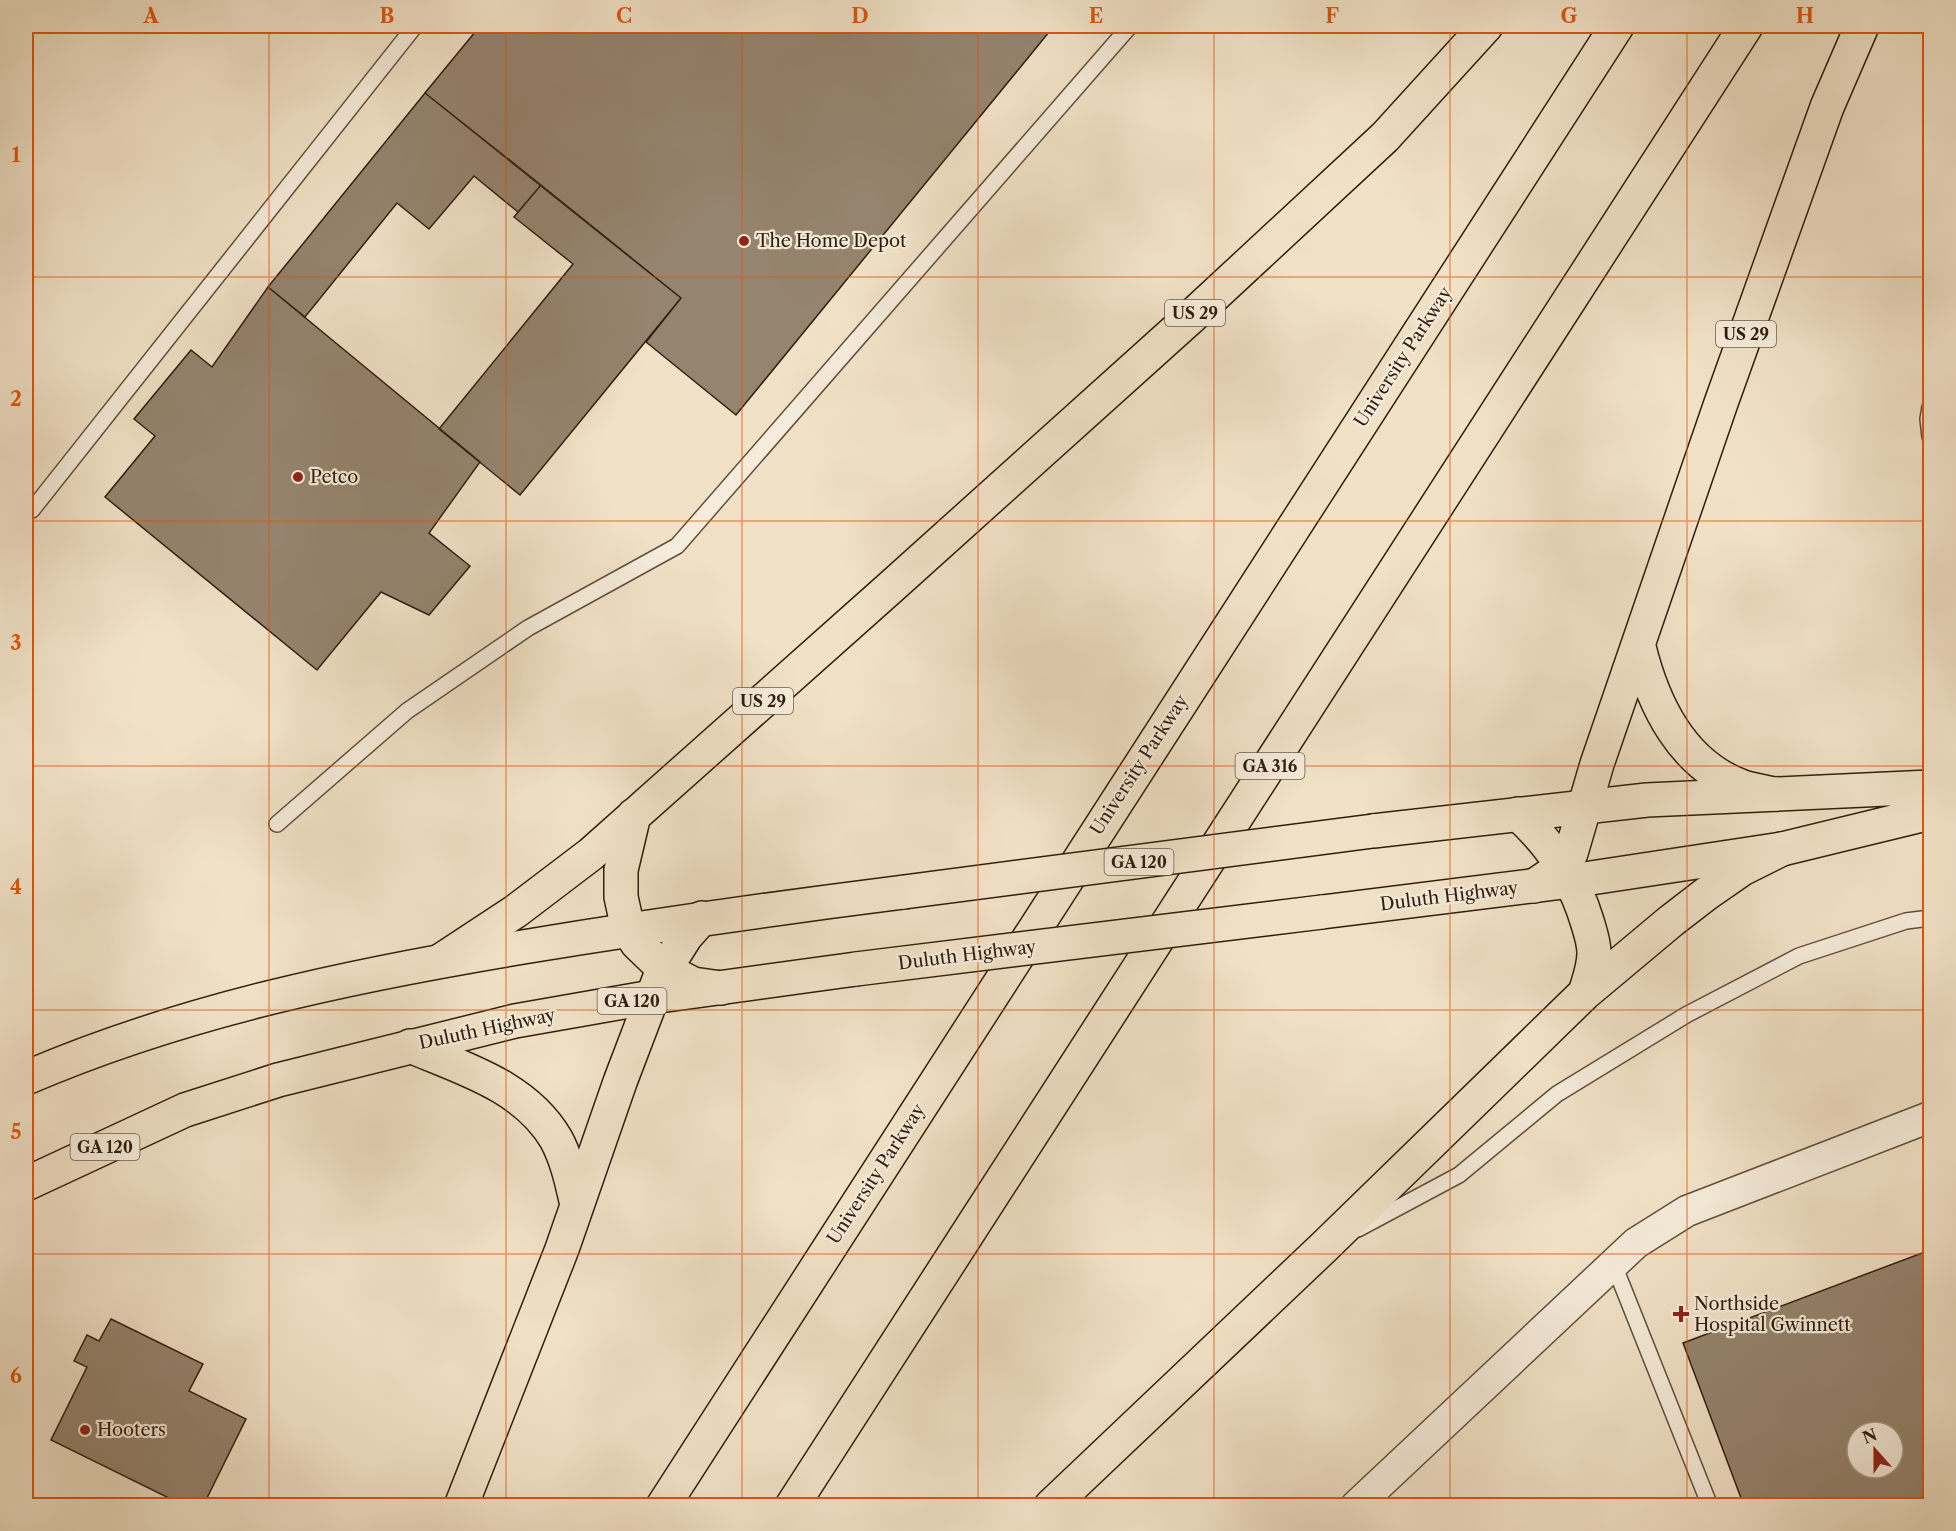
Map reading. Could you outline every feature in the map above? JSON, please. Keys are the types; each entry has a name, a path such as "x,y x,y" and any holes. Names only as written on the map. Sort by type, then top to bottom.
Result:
{"main road":[{"name":"US 29","path":"440,961 558,881 1085,412 1386,137 1485,26"},
{"name":"University Parkway","path":"663,1506 1617,26"},
{"name":"GA 316","path":"792,1506 1746,26"},
{"name":"US 29","path":"1567,873 1597,764 1721,402 1820,128 1862,26"},
{"path":"1639,646 1647,678 1660,708 1692,754 1713,771 1742,786 1774,794"},
{"path":"1518,814 1647,800 1930,787"},
{"path":"1567,873 1782,849 1930,813"},
{"path":"1518,814 1546,841 1567,873 1586,915 1594,951 1592,971 1585,993"},
{"name":"GA 120","path":"26,1078 60,1063 165,1026 311,986 440,961 702,918 1518,814"},
{"path":"628,929 622,904 621,870 634,815"},
{"path":"1051,1506 1324,1247 1585,993 1706,894 1742,869 1782,849"},
{"name":"Duluth Highway","path":"26,1184 185,1110 278,1080 658,983 721,988 856,969 1534,886 1567,873"},
{"path":"461,1506 578,1205 658,983 686,936 702,918"},
{"name":"Duluth Highway","path":"628,929 658,983"},
{"path":"410,1046 490,1080 515,1096 540,1118 555,1139 568,1169 578,1205"}],"street":[{"path":"1356,1506 1636,1244 1687,1211 1930,1117"}],"lane":[{"path":"26,511 32,510 415,26"},
{"path":"277,824 407,711 528,628 677,546 1130,26"},
{"path":"1930,407 1928,419 1930,437"},
{"path":"1324,1247 1459,1175 1557,1094 1686,1016 1799,956 1906,921 1930,918"},
{"path":"1614,1265 1710,1506"}],"building":[{"name":"The Home Depot","path":"480,26 1054,26 736,415 646,342 681,298 425,93"},
{"path":"425,93 541,185 518,212 474,176 429,229 397,203 305,317 268,287"},
{"path":"541,185 681,298 520,495 439,429 573,264 514,217"},
{"path":"268,287 480,462 429,533 470,566 429,615 381,592 317,670 105,497 155,436 134,419 191,350 212,367"},
{"path":"1930,1250 1930,1506 1744,1506 1683,1343"},
{"path":"111,1319 203,1364 189,1391 246,1419 203,1506 185,1506 51,1440 87,1367 74,1361 87,1335 99,1341"}],"place":[{"name":"The Home Depot","path":"744,241"},
{"name":"Petco","path":"298,477"},
{"name":"Northside Hospital Gwinnett","path":"1681,1314"},
{"name":"Hooters","path":"85,1430"}]}
